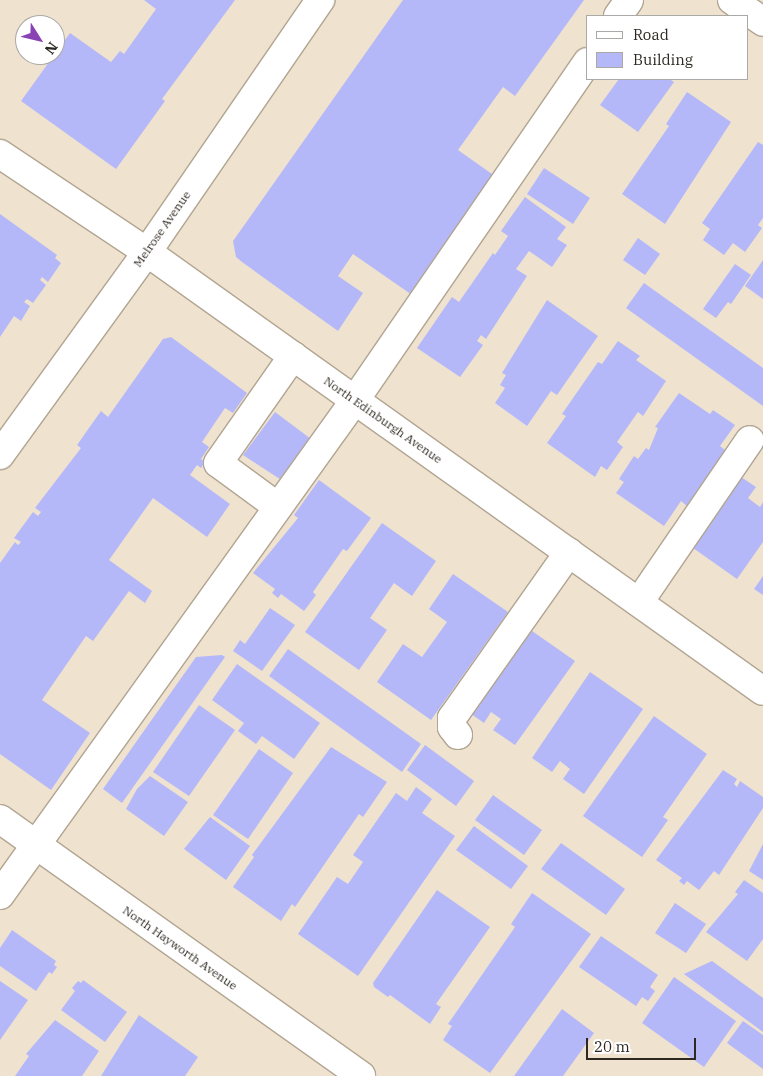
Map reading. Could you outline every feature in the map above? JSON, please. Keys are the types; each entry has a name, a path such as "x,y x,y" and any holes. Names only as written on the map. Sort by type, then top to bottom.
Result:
{"street":[{"name":"Melrose Avenue","path":"0,455 147,252 320,0"},
{"path":"619,15 630,0"},
{"path":"732,0 763,22"},
{"path":"0,895 355,400 586,63"},
{"name":"North Edinburgh Avenue","path":"0,154 147,252 763,691"},
{"path":"278,507 218,463 293,356"},
{"path":"639,602 750,440"},
{"path":"458,735 452,727 452,718 569,552"},
{"name":"North Hayworth Avenue","path":"0,819 361,1076"}],"building":[{"path":"144,0 235,0 162,99 165,101 116,169 21,101 47,65 65,65 65,40 70,33 111,62 120,51 124,54 156,9"},
{"path":"403,0 584,0 515,96 503,87 458,150 499,179 415,297 353,254 338,276 363,293 338,331 236,257 233,241"},
{"path":"618,80 671,80 674,82 638,132 600,105"},
{"path":"687,92 731,122 665,224 622,194 669,126 666,124"},
{"path":"758,142 763,145 763,218 758,225 762,228 745,252 733,243 724,255 703,240 710,229 702,223"},
{"path":"544,168 590,198 573,224 527,194"},
{"path":"525,197 566,227 557,239 567,245 552,267 529,251 516,269 527,276 486,339 481,335 477,341 483,345 460,377 417,348 452,297 459,302 493,253 495,255 508,236 501,231"},
{"path":"0,214 57,255 55,258 61,263 48,282 42,277 40,280 46,285 33,303 27,299 24,302 30,306 21,321 14,316 0,337"},
{"path":"638,238 660,254 645,275 623,260"},
{"path":"763,260 763,299 745,286"},
{"path":"735,264 751,275 731,304 728,302 716,318 703,309"},
{"path":"644,283 763,368 763,406 626,308"},
{"path":"547,300 598,336 557,395 551,391 527,426 495,403 505,388 500,385 506,375 502,373"},
{"path":"171,337 247,393 233,413 225,408 202,442 209,447 201,459 205,462 201,468 197,465 190,475 230,504 207,537 153,498 109,560 152,591 145,603 129,591 93,641 86,636 42,700 90,733 51,790 0,754 0,563 15,542 18,545 21,542 14,538 33,512 38,516 41,512 35,508 81,448 77,445 101,411 108,417 163,339"},
{"path":"618,341 640,356 636,360 666,381 643,416 638,412 617,442 623,447 607,470 601,466 595,477 547,443 566,416 562,414 598,362 602,364"},
{"path":"679,393 710,414 713,410 735,425 720,446 725,450 687,506 681,501 664,526 616,493 624,482 619,479 634,456 638,459 646,448 649,450 658,428 655,427"},
{"path":"275,412 315,442 286,483 243,455"},
{"path":"735,473 756,487 748,498 760,507 763,502 763,542 737,579 686,543"},
{"path":"319,480 371,518 347,551 343,549 313,592 316,595 304,611 281,594 278,598 272,593 275,589 253,573 298,518 294,515"},
{"path":"382,523 436,561 412,596 394,583 370,618 387,630 359,670 305,632"},
{"path":"453,574 508,612 431,720 377,682 403,644 422,657 447,622 429,609"},
{"path":"763,576 763,595 754,589"},
{"path":"270,608 295,625 262,671 233,651 240,640 245,644"},
{"path":"522,624 575,661 515,745 493,730 501,719 491,712 484,723 464,709"},
{"path":"288,649 421,744 402,772 269,676"},
{"path":"222,655 225,657 122,803 103,789 196,657"},
{"path":"237,664 320,723 294,759 262,736 256,744 238,731 244,723 212,700"},
{"path":"590,672 643,709 584,794 563,779 570,769 560,761 552,772 532,758"},
{"path":"199,705 235,730 189,796 153,772"},
{"path":"654,716 707,754 663,817 668,820 642,857 583,816"},
{"path":"425,745 474,781 456,806 407,770"},
{"path":"331,747 387,782 363,817 359,814 295,907 292,904 281,921 233,887 254,857 252,855"},
{"path":"259,749 293,773 248,839 213,815"},
{"path":"723,770 737,779 734,784 737,787 740,781 763,797 763,808 719,875 714,871 699,890 687,881 684,885 679,881 682,878 656,860"},
{"path":"150,776 188,802 164,836 126,809 137,789"},
{"path":"416,787 432,799 422,813 455,836 358,976 298,934 337,877 348,884 363,862 353,855 396,793 407,801"},
{"path":"493,795 542,830 524,855 475,820"},
{"path":"210,817 250,846 226,880 184,849"},
{"path":"474,826 528,866 511,889 456,850"},
{"path":"561,843 625,889 606,915 541,869"},
{"path":"763,844 763,880 749,871"},
{"path":"744,880 763,893 763,939 747,961 706,932 738,894 735,892"},
{"path":"437,890 490,927 436,1004 441,1007 430,1024 390,995 388,997 374,987 373,983"},
{"path":"532,893 591,934 490,1073 443,1040 452,1026 448,1024 515,927 511,924"},
{"path":"675,903 706,924 686,953 655,933"},
{"path":"12,930 56,961 54,965 57,967 52,974 49,972 36,991 0,966 0,948"},
{"path":"601,936 658,975 650,987 655,991 648,1001 642,997 636,1006 579,967"},
{"path":"712,961 763,998 763,1032 684,974"},
{"path":"674,977 736,1021 704,1067 642,1023"},
{"path":"83,980 127,1012 105,1042 61,1010 75,991 72,988 78,981 81,983"},
{"path":"0,981 28,1000 0,1040"},
{"path":"562,1009 594,1033 563,1076 514,1076"},
{"path":"139,1015 198,1057 185,1076 101,1076"},
{"path":"55,1020 99,1051 82,1076 15,1076 29,1056 26,1054"},
{"path":"743,1021 763,1035 763,1069 727,1043"}]}
